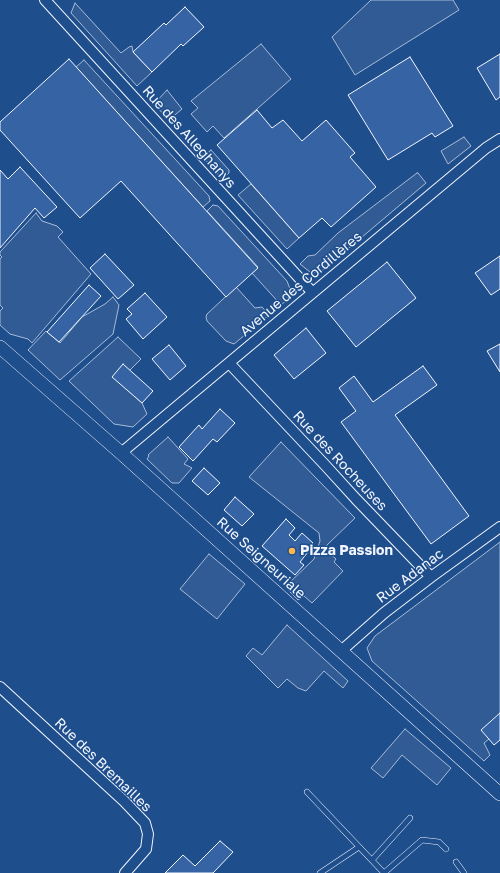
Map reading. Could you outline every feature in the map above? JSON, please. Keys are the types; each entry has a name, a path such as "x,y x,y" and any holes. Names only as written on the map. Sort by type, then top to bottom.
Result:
{"street":[{"name":"Rue des Alleghanys","path":"46,0 312,292"},
{"name":"Avenue des Cordillères","path":"121,453 312,292 486,148 500,139"},
{"name":"Rue Seigneuriale","path":"0,347 121,453 500,794"},
{"name":"Rue des Rocheuses","path":"229,363 431,577"},
{"name":"Rue Adanac","path":"341,651 384,613 500,527"},
{"name":"Rue des Bremailles","path":"0,687 124,801 145,823 148,834 146,849 125,873"}],"lane":[{"path":"307,792 384,873 422,840 439,842 446,849"},
{"path":"372,860 410,818"},
{"path":"320,873 359,847"},
{"path":"456,862 464,873"}],"shaded area":[{"path":"371,0 453,0 459,10 355,75 332,37"},
{"path":"75,3 121,53 132,46 133,52 152,72 137,86 71,13"},
{"path":"261,44 291,79 224,138 213,126 207,132 191,114 198,108 191,101"},
{"path":"84,60 209,196 210,201 203,207 76,67"},
{"path":"167,90 182,109 169,120 154,104"},
{"path":"464,137 471,146 448,164 441,151"},
{"path":"211,150 229,170 229,173 222,179 203,157"},
{"path":"417,173 426,183 323,270 319,272 310,272 300,264 308,256 315,255 338,233"},
{"path":"251,184 299,238 287,249 238,195"},
{"path":"213,205 218,206 287,281 290,289 289,294 287,300 281,305 252,273 258,267 207,211"},
{"path":"36,213 42,221 57,226 63,232 58,237 91,274 32,343 28,339 10,334 0,325 0,311 3,308 0,305 0,259 2,257 0,252"},
{"path":"236,287 255,308 262,307 269,315 234,344 226,341 207,321 206,317 207,314"},
{"path":"113,297 119,305 113,334 60,380 28,350 46,331 60,343 82,317 105,304"},
{"path":"118,337 141,359 130,370 113,377 142,403 147,414 133,427 114,424 69,381"},
{"path":"168,437 188,459 184,464 192,468 179,483 172,483 147,459 149,456 148,455"},
{"path":"281,442 355,518 327,545 326,550 336,559 334,562 343,571 312,603 304,596 298,600 285,587 314,559 320,541 319,533 249,477"},
{"path":"500,542 500,713 489,739 484,743 490,755 484,761 372,661 367,648 375,636"},
{"path":"209,554 245,584 217,619 180,589"},
{"path":"287,625 348,681 343,688 324,671 306,691 298,688 287,679 278,688 246,656 253,648 262,655"},
{"path":"405,729 451,768 437,785 402,755 383,778 371,768"}],"building":[{"path":"185,7 204,27 183,46 181,44 152,72 133,52 164,23 166,25"},
{"path":"500,54 500,97 496,100 477,68"},
{"path":"410,57 453,126 435,137 432,133 388,160 348,95"},
{"path":"69,59 258,268 226,297 121,181 80,218 0,130 0,122"},
{"path":"257,110 272,128 283,120 302,141 326,120 355,153 350,157 376,187 331,227 322,218 299,238 217,145"},
{"path":"20,167 57,207 44,218 35,208 0,248 0,170 8,179"},
{"path":"105,254 134,285 118,299 90,268"},
{"path":"500,256 500,289 491,295 475,273"},
{"path":"387,262 416,298 356,347 327,311"},
{"path":"89,285 101,296 59,342 47,332"},
{"path":"145,293 167,317 143,339 126,319 132,314 127,309"},
{"path":"306,328 326,353 294,379 274,355"},
{"path":"500,344 500,372 487,351"},
{"path":"169,345 186,366 170,380 152,359"},
{"path":"123,364 153,391 142,403 112,377"},
{"path":"423,366 437,385 395,415 469,516 431,544 341,422 356,411 339,388 354,376 373,402"},
{"path":"220,409 235,423 217,442 213,439 193,461 179,447 199,425 202,429"},
{"path":"204,468 220,483 208,495 192,481"},
{"path":"235,497 254,514 242,526 224,510"},
{"path":"286,519 295,528 289,535 295,541 302,533 313,543 306,550 308,552 300,562 304,565 295,575 262,546"},
{"path":"500,713 500,740 494,745 481,730"},
{"path":"220,841 233,852 213,873 165,873 183,855 195,866"}],"place":[{"name":"Pizza Passion","path":"292,551"}]}
